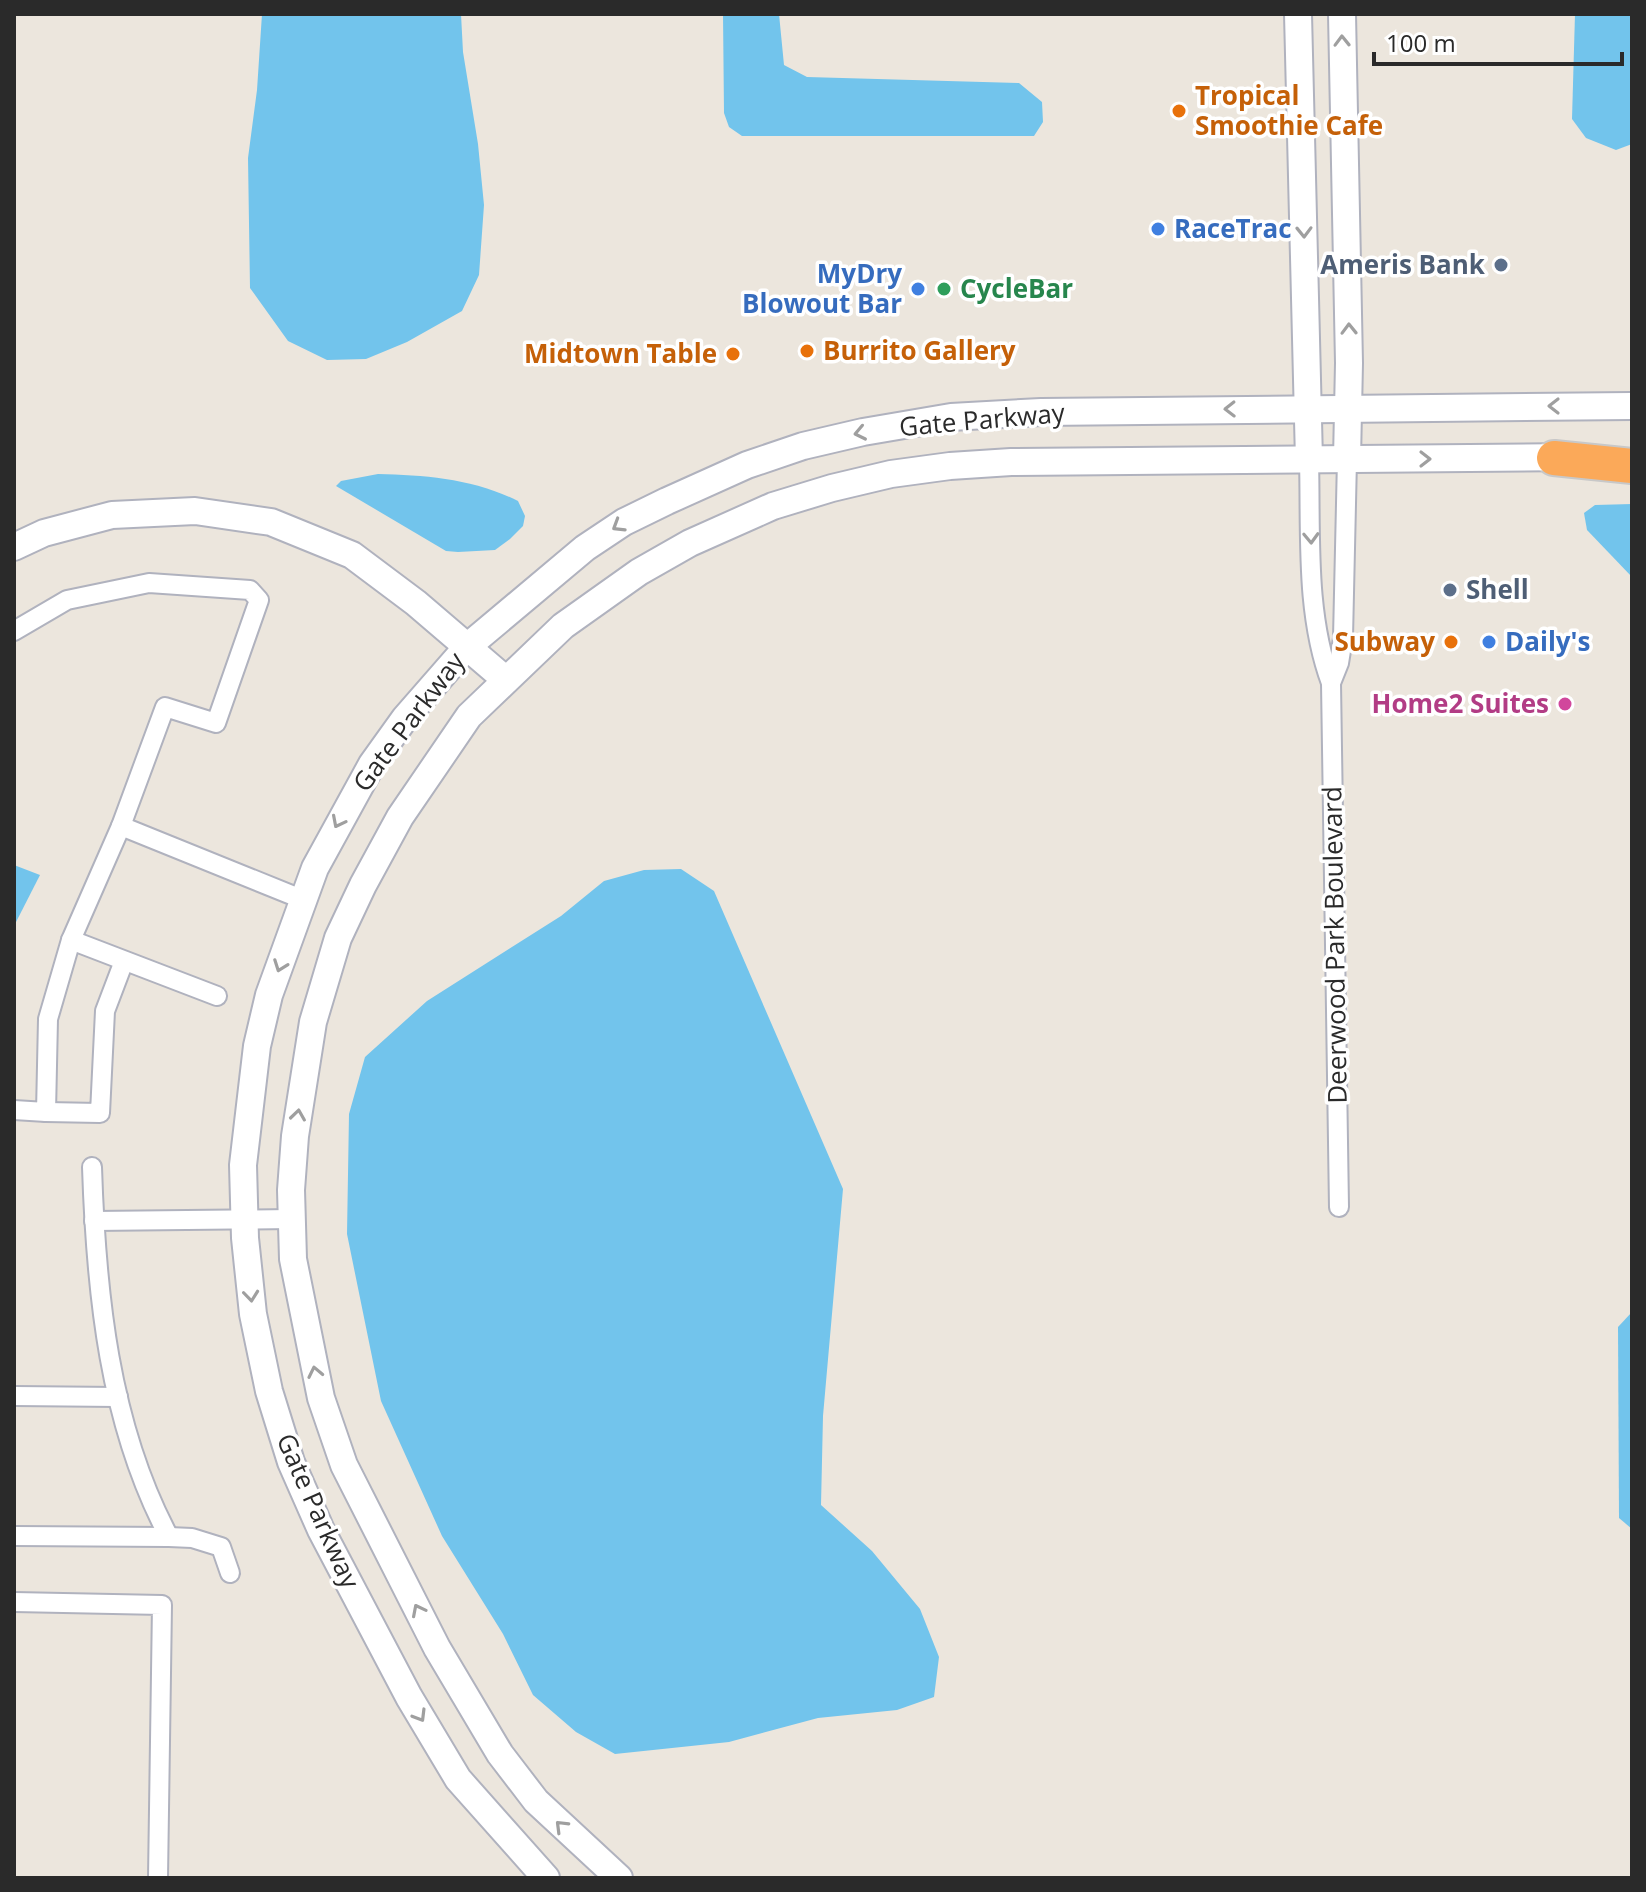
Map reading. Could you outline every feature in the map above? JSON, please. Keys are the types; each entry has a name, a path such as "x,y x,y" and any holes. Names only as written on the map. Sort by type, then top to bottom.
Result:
{"highway":[{"path":"1554,458 1632,466"}],"main road":[{"name":"Deerwood Park Boulevard","path":"1298,14 1309,460"},
{"name":"Deerwood Park Boulevard","path":"1342,14 1349,407 1347,459"},
{"path":"1301,119 1321,158 1345,174"},
{"name":"Gate Parkway","path":"546,1878 458,1779 409,1697 321,1530 291,1462 269,1391 253,1314 244,1219 243,1165 257,1046 269,995 315,868 372,764 405,718 467,647 585,548 624,522 747,465 803,446 951,417 1041,412 1632,406"},
{"name":"Gate Parkway","path":"619,1878 536,1801 500,1754 437,1648 344,1465 321,1398 293,1259 295,1136 313,1022 338,938 363,885 416,792 469,716 563,626 639,572 720,528 773,506 891,474 981,463 1632,456"},
{"path":"14,547 44,533 112,515 195,511 271,522 352,555 416,603 506,680"}],"street":[{"name":"Deerwood Park Boulevard","path":"1331,683 1339,663 1343,638 1347,459"},
{"name":"Deerwood Park Boulevard","path":"1309,460 1313,613 1322,660 1331,683 1339,1207"},
{"path":"14,631 67,600 149,583 250,590 259,600 216,723 165,707 121,826 71,940 48,1019 46,1112"},
{"path":"121,826 304,900"},
{"path":"71,940 217,996"},
{"path":"14,1110 100,1113 105,1011 124,961"},
{"path":"92,1167 95,1262 120,1411 154,1510 169,1537"},
{"path":"94,1221 292,1219"},
{"path":"14,1396 118,1397"},
{"path":"14,1536 200,1540 221,1547 230,1573"},
{"path":"14,1602 162,1605 158,1878"}],"water":[{"path":"262,14 461,14 463,52 484,205 479,275 462,311 407,342 366,359 327,360 288,341 250,288 248,158"},
{"path":"723,14 779,14 784,65 807,77 1019,83 1042,102 1043,122 1034,136 742,136 729,127 724,113"},
{"path":"1575,14 1632,14 1632,144 1616,150 1586,138 1572,119"},
{"path":"378,474 450,480 501,494 518,501 525,516 523,526 495,550 446,551 336,486 341,481"},
{"path":"1632,504 1632,577 1587,530 1584,513 1595,505"},
{"path":"14,865 40,875 14,926"},
{"path":"681,869 714,891 843,1189 823,1416 821,1505 872,1551 920,1609 939,1657 934,1697 897,1710 818,1718 729,1742 615,1754 576,1732 533,1695 503,1634 442,1536 381,1401 347,1234 349,1114 365,1057 427,1001 561,916 604,881 644,870"},
{"path":"1632,1312 1632,1529 1619,1518 1618,1327"}],"place":[{"name":"Tropical Smoothie Cafe","path":"1179,111"},
{"name":"RaceTrac","path":"1158,229"},
{"name":"Ameris Bank","path":"1501,265"},
{"name":"MyDry Blowout Bar","path":"918,289"},
{"name":"CycleBar","path":"944,289"},
{"name":"Burrito Gallery","path":"807,351"},
{"name":"Midtown Table","path":"733,354"},
{"name":"Shell","path":"1450,590"},
{"name":"Subway","path":"1451,642"},
{"name":"Daily's","path":"1489,642"},
{"name":"Home2 Suites","path":"1565,704"}]}
